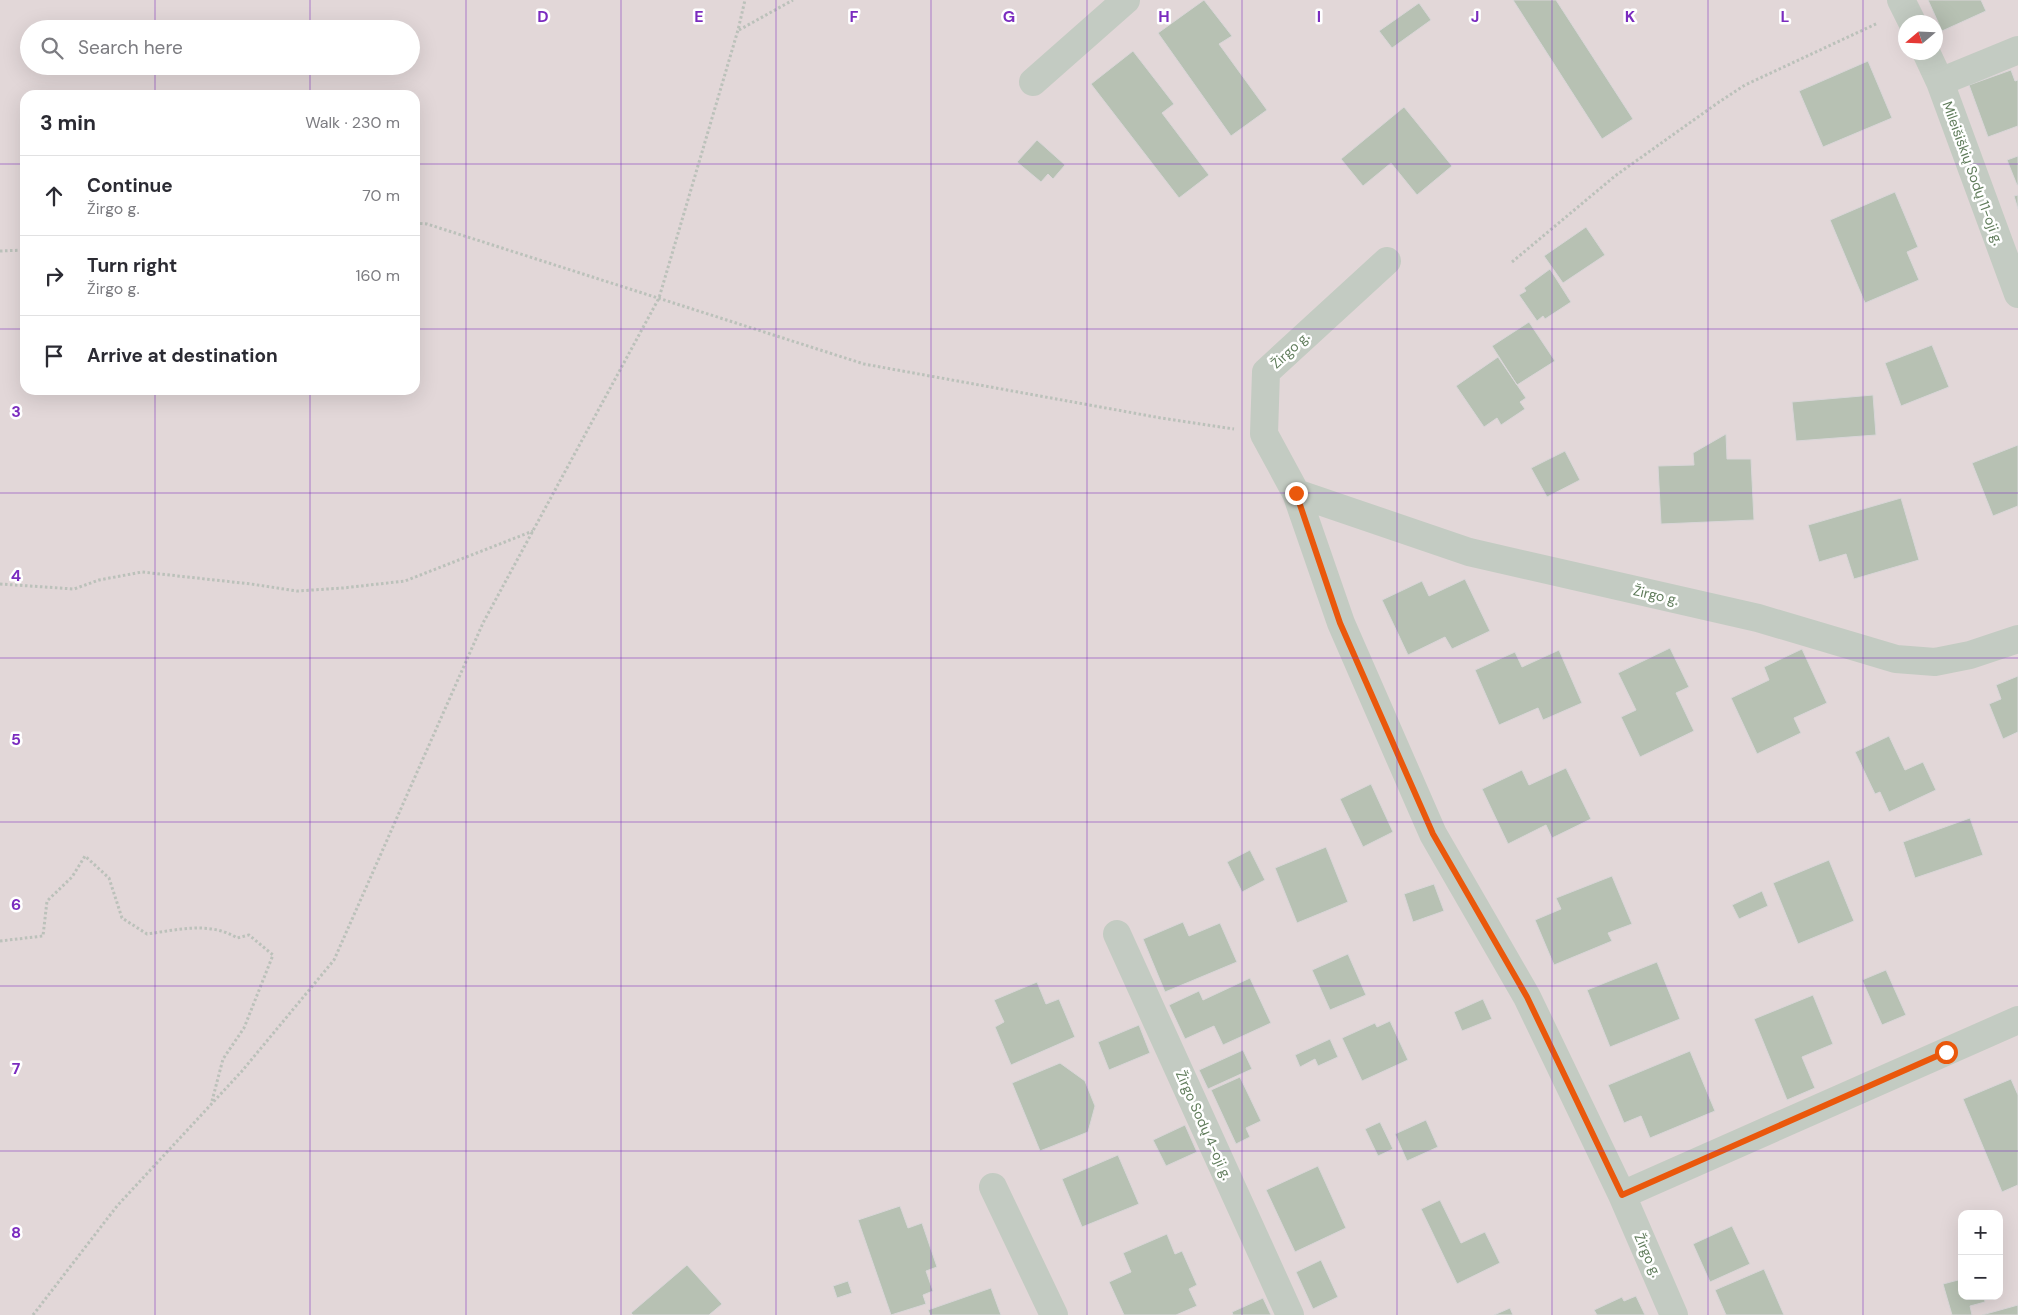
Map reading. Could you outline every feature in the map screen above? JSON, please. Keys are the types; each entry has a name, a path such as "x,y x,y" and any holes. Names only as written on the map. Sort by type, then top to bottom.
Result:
{"street":[{"path":"1034,82 1126,0"},
{"path":"1940,82 2018,50"},
{"name":"Mileišiškių Sodų 11-oji g.","path":"1930,60 1940,82 2018,294"},
{"name":"Žirgo g.","path":"1387,261 1266,372 1264,434 1296,493 1340,623 1433,834 1527,997 1622,1195 1674,1315"},
{"name":"Žirgo g.","path":"1296,493 1469,552 1758,618 1896,659 1936,662 1970,655 2018,638"},
{"name":"Žirgo Sodų 4-oji g.","path":"1117,934 1290,1315"},
{"path":"1622,1195 2018,1020"},
{"path":"993,1187 1054,1315"}],"path":[{"path":"33,1315 117,1206 242,1071 334,960 483,623 659,298 738,30 745,0"},
{"path":"738,30 793,0"},
{"path":"1512,262 1615,176 1745,85 1907,11"},
{"path":"420,224 436,227 864,364 1161,418 1264,434"},
{"path":"0,251 20,250"},
{"path":"0,584 74,589 99,580 142,572 297,591 343,588 405,581 533,530"},
{"path":"0,941 43,936 47,901 72,876 85,856 109,878 122,918 147,934 201,927 237,938 249,935 273,955 244,1028 223,1059 212,1103"}],"shaded area":[{"path":"0,0 2018,0 2018,1315 0,1315"}],"building":[{"path":"1204,0 1232,36 1219,44 1267,110 1231,136 1158,33"},
{"path":"1513,0 1556,0 1633,119 1602,139"},
{"path":"1928,0 1981,0 1986,11 1943,31 1943,15 1935,15"},
{"path":"1419,3 1431,20 1392,48 1379,31"},
{"path":"1133,51 1174,104 1162,113 1209,175 1179,198 1091,84"},
{"path":"1868,61 1892,118 1823,147 1799,91"},
{"path":"2011,70 2015,81 2018,80 2018,126 1988,137 1969,85"},
{"path":"1404,107 1452,166 1417,195 1391,163 1363,186 1341,159"},
{"path":"1037,140 1065,165 1053,179 1048,174 1041,182 1017,162"},
{"path":"2018,156 2018,185 2017,185 2007,160"},
{"path":"1895,192 1918,247 1907,252 1919,280 1865,303 1830,220"},
{"path":"2018,195 2018,209 2014,196"},
{"path":"1586,227 1605,255 1563,283 1544,256"},
{"path":"1550,269 1571,302 1545,319 1543,316 1537,321 1519,295 1526,291 1524,288"},
{"path":"1529,322 1555,361 1517,385 1492,346"},
{"path":"1932,345 1949,387 1901,406 1885,363"},
{"path":"1498,357 1526,398 1520,402 1525,409 1501,425 1497,418 1484,427 1456,386"},
{"path":"1873,395 1876,435 1796,441 1792,402"},
{"path":"1726,434 1727,459 1751,459 1754,520 1661,524 1658,466 1694,465 1693,453"},
{"path":"2018,445 2018,506 1993,516 1972,463"},
{"path":"1565,451 1580,480 1547,497 1531,468"},
{"path":"1901,498 1919,560 1854,579 1846,554 1819,562 1808,525"},
{"path":"1465,579 1490,631 1452,649 1445,637 1408,655 1382,600 1422,581 1429,596"},
{"path":"1670,648 1689,687 1676,693 1694,731 1640,757 1621,717 1636,710 1618,673"},
{"path":"1802,649 1827,703 1794,718 1801,733 1757,754 1731,698 1769,680 1764,667"},
{"path":"1559,650 1582,703 1543,720 1538,708 1499,725 1475,670 1515,652 1522,667"},
{"path":"2018,676 2018,732 2003,739 1989,704 2001,699 1996,685"},
{"path":"1889,736 1905,770 1923,762 1936,790 1889,812 1880,792 1875,794 1855,752"},
{"path":"1566,768 1591,819 1552,838 1546,825 1508,844 1482,789 1522,770 1529,785"},
{"path":"1371,784 1393,832 1363,847 1340,799"},
{"path":"1970,818 1983,855 1915,878 1903,842"},
{"path":"1326,847 1348,902 1297,923 1275,868"},
{"path":"1250,850 1265,880 1242,892 1227,862"},
{"path":"1829,860 1854,921 1798,944 1773,883"},
{"path":"1612,876 1632,924 1608,933 1612,941 1554,965 1535,920 1561,909 1556,898"},
{"path":"1434,884 1444,911 1413,922 1404,894"},
{"path":"1762,891 1768,906 1739,919 1732,905"},
{"path":"1183,922 1189,936 1220,923 1237,962 1165,992 1143,939"},
{"path":"1348,954 1366,995 1330,1010 1312,970"},
{"path":"1657,962 1680,1019 1610,1047 1587,990"},
{"path":"1886,970 1906,1015 1882,1025 1862,980"},
{"path":"1250,978 1271,1023 1223,1045 1214,1026 1185,1039 1169,1005 1199,991 1203,1000"},
{"path":"1037,982 1046,1004 1059,999 1075,1037 1011,1065 995,1027 1004,1022 994,1000"},
{"path":"1813,995 1833,1044 1802,1057 1815,1088 1787,1100 1754,1019"},
{"path":"1483,999 1492,1019 1462,1031 1454,1012"},
{"path":"1390,1021 1408,1060 1362,1081 1342,1038 1375,1023 1377,1027"},
{"path":"1139,1025 1150,1053 1109,1070 1098,1042"},
{"path":"1330,1039 1338,1057 1318,1066 1315,1059 1300,1067 1295,1055"},
{"path":"1243,1050 1252,1069 1208,1089 1199,1070"},
{"path":"1690,1051 1715,1111 1650,1138 1641,1116 1624,1123 1608,1085"},
{"path":"1060,1063 1085,1081 1095,1106 1088,1132 1040,1151 1012,1083"},
{"path":"1240,1077 1261,1121 1246,1128 1250,1137 1236,1144 1211,1090"},
{"path":"2011,1079 2018,1095 2018,1185 2002,1192 1963,1099"},
{"path":"1426,1120 1438,1147 1407,1161 1395,1134"},
{"path":"1380,1122 1393,1149 1378,1156 1365,1129"},
{"path":"1185,1125 1197,1152 1166,1166 1153,1140"},
{"path":"1118,1155 1139,1204 1082,1227 1062,1179"},
{"path":"1318,1166 1346,1228 1295,1252 1266,1190"},
{"path":"1440,1200 1461,1243 1485,1232 1500,1263 1457,1284 1421,1209"},
{"path":"900,1206 908,1228 922,1223 937,1267 926,1271 933,1291 923,1295 926,1304 891,1315 858,1220"},
{"path":"1732,1226 1750,1264 1710,1282 1693,1244"},
{"path":"1167,1234 1175,1254 1182,1251 1197,1285 1189,1289 1197,1306 1176,1315 1124,1315 1109,1282 1131,1272 1123,1253"},
{"path":"1321,1260 1338,1297 1313,1309 1296,1272"},
{"path":"687,1265 722,1304 709,1315 633,1315 631,1313"},
{"path":"1764,1269 1784,1315 1726,1315 1715,1290"},
{"path":"1958,1280 1958,1300 1985,1300 1985,1302 1970,1306 1972,1315 1952,1315 1943,1284"},
{"path":"848,1281 852,1293 837,1298 833,1286"},
{"path":"991,1288 1001,1315 930,1315 928,1310"},
{"path":"1636,1296 1645,1315 1597,1315 1594,1310 1622,1297 1624,1301"},
{"path":"1263,1298 1271,1315 1233,1315 1232,1312"},
{"path":"2018,1305 2018,1315 1982,1315"},
{"path":"1510,1308 1513,1315 1494,1315"}],"route":[{"path":"1296,493 1340,623 1433,834 1527,997 1622,1195 1946,1052"}]}
